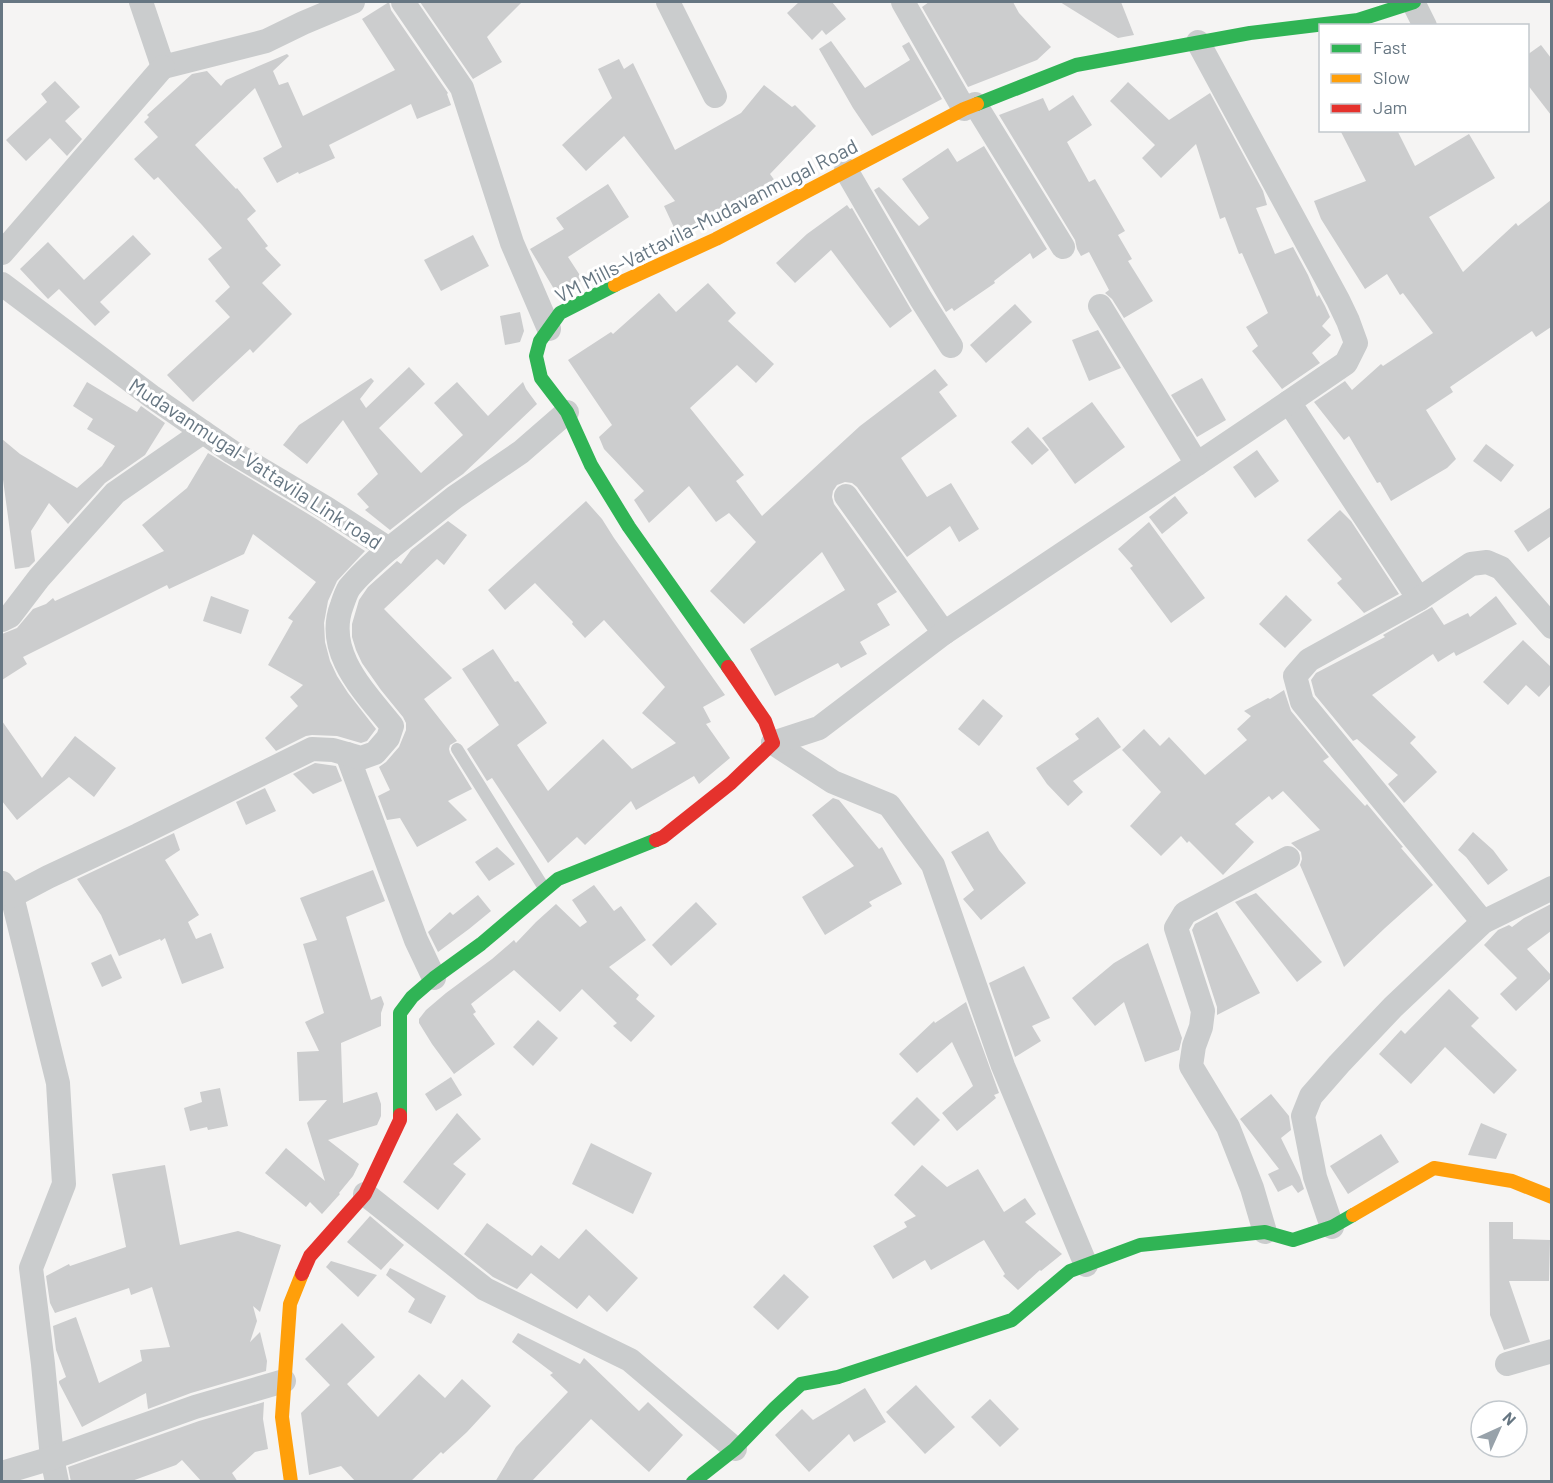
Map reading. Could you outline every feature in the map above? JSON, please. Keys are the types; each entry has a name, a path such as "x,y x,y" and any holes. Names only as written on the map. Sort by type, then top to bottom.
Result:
{"street":[{"path":"141,2 162,67"},
{"path":"2,253 162,67 266,40 352,2"},
{"path":"403,2 462,88 512,243 549,329"},
{"path":"668,2 715,96"},
{"path":"903,2 969,107 1064,247"},
{"path":"1413,2 1424,24"},
{"name":"VM Mills-Vattavila-Mudavanmugal Road","path":"773,743 765,722 754,704 629,527 591,465 567,411 541,378 536,356 540,341 560,314 623,281 716,239 969,107 1076,65 1357,16 1413,2"},
{"path":"291,1482 282,1417 290,1304 310,1256 365,1194 400,1119 400,1013 412,997 481,944 558,879 663,837 731,783 773,743 819,728 944,633 1346,363 1356,343 1348,321 1198,42"},
{"path":"846,170 951,346"},
{"name":"Mudavanmugal-Vattavila Link road","path":"2,284 150,396 232,452 389,549 455,497 521,452 567,411"},
{"path":"1100,306 1197,464"},
{"path":"1288,402 1419,599"},
{"path":"2,620 10,616 39,578 115,493 203,432"},
{"path":"846,496 944,633"},
{"path":"55,1470 31,1268 64,1184 58,1083 7,890 48,877 312,749 333,750 360,758 375,753 388,738 392,726 354,678 338,644 338,617 348,590 389,549"},
{"path":"1483,922 1302,702 1295,675 1309,660 1419,599 1471,564 1487,562 1501,568 1551,627"},
{"path":"773,743 833,782 889,805 933,866 1003,1066 1086,1265"},
{"path":"347,754 416,940 434,978"},
{"path":"1265,1232 1252,1188 1227,1127 1191,1066 1203,1011 1176,928 1185,913 1287,858"},
{"path":"1332,1227 1315,1177 1303,1116 1311,1096 1393,1007 1483,922 1551,888"},
{"path":"693,1482 735,1449 801,1384 838,1377 1012,1320 1070,1271 1140,1245 1265,1232 1293,1240 1332,1227 1434,1168 1512,1181 1551,1197"},
{"path":"365,1194 484,1289 630,1360 735,1449"},
{"path":"1507,1364 1551,1351"},
{"path":"2,1473 55,1470 195,1407 284,1381"}],"lane":[{"path":"457,749 544,889"}],"building":[{"path":"389,2 391,10 448,93 451,105 417,119 411,104 329,145 335,158 277,183 263,158 282,147 255,88 195,145 256,211 247,219 268,246 265,248 281,265 262,283 292,314 253,353 250,349 193,402 167,375 230,317 215,301 230,287 208,259 222,248 158,177 154,180 134,159 158,137 144,122 149,117 147,115 192,74 207,71 221,86 226,80 287,54 289,56 273,71 279,85 288,82 303,116 395,70 362,19"},
{"path":"420,2 522,2 487,37 502,62 473,79"},
{"path":"799,2 832,2 846,19 826,35 822,30 812,40 787,13"},
{"path":"929,2 1013,2 1019,13 1051,47 1037,60 968,87 922,7"},
{"path":"1060,2 1121,2 1134,35 1118,38"},
{"path":"831,41 865,88 910,60 902,46 909,42 942,99 872,136 819,49"},
{"path":"1541,45 1551,58 1551,115 1529,87 1529,54"},
{"path":"619,59 624,69 633,63 675,150 741,113 764,85 792,107 795,105 816,126 770,174 778,185 678,236 664,206 675,201 624,136 586,171 562,145 612,98 598,69"},
{"path":"55,81 80,107 65,121 82,139 67,156 50,138 26,161 6,140 47,102 41,94"},
{"path":"1128,82 1169,120 1210,93 1263,191 1267,205 1256,208 1275,254 1293,247 1317,297 1319,295 1325,306 1330,317 1322,326 1331,335 1312,353 1320,363 1282,389 1252,351 1258,346 1246,327 1268,313 1242,253 1239,254 1225,217 1220,219 1196,144 1161,178 1142,158 1155,145 1110,101"},
{"path":"1073,95 1092,125 1067,142 1089,182 1095,179 1125,231 1118,235 1132,259 1128,261 1153,301 1124,318 1112,299 1105,293 1109,290 1089,252 1081,256 1075,240 999,115 1043,98 1049,111"},
{"path":"1341,132 1398,132 1415,166 1469,134 1495,178 1429,217 1463,272 1516,223 1518,226 1551,200 1551,327 1536,337 1532,331 1450,387 1453,392 1426,410 1456,459 1447,468 1391,501 1380,482 1377,483 1349,436 1344,440 1314,402 1345,381 1352,390 1381,364 1383,366 1433,333 1403,293 1400,295 1387,274 1365,289 1321,219 1314,201 1366,181"},
{"path":"984,146 1047,249 1033,259 1030,253 994,281 995,283 954,311 952,308 946,312 874,190 879,187 919,226 929,218 902,179 948,148 957,162"},
{"path":"608,184 629,217 568,257 583,280 557,294 530,249 564,229 556,218"},
{"path":"847,205 850,209 852,208 912,311 890,328 831,250 795,283 776,263 807,234"},
{"path":"133,235 151,254 100,302 110,312 95,326 59,289 48,299 20,269 48,242 84,280"},
{"path":"473,235 489,266 441,291 424,260"},
{"path":"708,283 736,313 728,321 774,364 756,383 737,365 690,408 744,475 736,481 762,516 860,426 935,369 948,385 939,392 957,416 901,458 927,497 951,483 979,529 959,542 950,526 907,557 857,487 845,482 837,485 832,497 834,504 897,592 877,604 890,625 860,642 867,654 841,668 838,663 775,696 750,649 845,590 822,552 744,624 710,591 756,542 729,513 716,522 689,486 649,523 634,500 644,491 604,449 599,437 612,425 568,360 611,332 613,334 659,293 676,312"},
{"path":"1015,304 1032,322 986,363 970,345"},
{"path":"520,312 524,331 520,342 505,345 500,316"},
{"path":"1098,330 1121,368 1089,381 1072,340"},
{"path":"409,367 425,384 379,428 421,473 463,435 434,403 457,382 488,416 523,382 537,404 463,474 390,530 365,510 369,507 357,494 378,474 343,420 307,464 283,445 299,425 371,378 374,381 360,399 366,408"},
{"path":"1202,378 1226,420 1197,437 1171,395"},
{"path":"87,382 137,412 141,406 165,423 145,455 105,483 68,524 49,503 31,531 35,561 29,567 15,569 2,472 2,439 20,454 77,488 102,466 115,446 87,429 93,419 73,406"},
{"path":"1092,402 1125,447 1075,484 1042,438"},
{"path":"1028,427 1049,450 1032,465 1011,442"},
{"path":"1486,444 1514,465 1501,482 1473,461"},
{"path":"1257,450 1279,481 1255,498 1233,467"},
{"path":"208,453 365,551 337,581 328,601 324,623 325,642 337,676 376,729 367,741 361,743 337,736 312,735 276,751 265,738 298,706 290,697 303,685 268,665 293,621 288,618 316,582 253,534 244,554 169,589 167,585 23,657 27,664 2,680 2,634 17,628 33,609 46,604 53,598 55,601 164,551 142,525 187,488"},
{"path":"1175,496 1188,513 1162,534 1149,517"},
{"path":"586,501 602,519 725,695 703,707 711,722 706,724 730,758 699,784 694,776 636,810 631,801 585,845 577,837 548,863 492,778 487,781 467,749 499,725 462,669 493,649 515,682 518,681 547,723 517,745 548,791 603,739 632,769 676,743 642,713 665,687 604,620 585,638 572,624 573,622 535,583 505,610 488,590"},
{"path":"1551,507 1551,536 1528,552 1514,531"},
{"path":"1340,510 1351,521 1399,594 1364,613 1337,583 1342,579 1307,540"},
{"path":"448,521 467,535 444,565 437,559 384,609 452,678 424,699 457,741 450,745 450,753 472,789 448,801 467,820 417,847 400,818 387,820 378,796 390,790 379,767 399,747 406,730 406,723 362,663 352,637 352,624 359,600 368,587 397,561 401,564 411,550"},
{"path":"1149,522 1205,598 1171,623 1130,568 1133,566 1118,549"},
{"path":"1286,595 1312,620 1285,648 1259,624"},
{"path":"211,596 249,610 241,634 203,621"},
{"path":"1496,596 1517,624 1456,656 1454,652 1438,662 1433,654 1372,695 1416,737 1410,743 1437,772 1404,803 1388,784 1398,775 1357,739 1353,741 1315,695 1311,680 1316,673 1385,637 1383,635 1432,607 1444,625 1468,613 1470,617"},
{"path":"1523,640 1551,667 1551,684 1539,697 1526,685 1508,705 1483,682"},
{"path":"1284,690 1291,711 1329,757 1323,761 1365,806 1367,804 1433,885 1344,967 1300,865 1301,852 1291,843 1320,830 1283,791 1272,800 1269,796 1235,824 1254,842 1223,875 1181,836 1161,856 1130,826 1161,792 1122,750 1144,729 1160,746 1169,737 1205,775 1247,740 1237,729 1251,716 1244,711"},
{"path":"983,699 1003,716 979,746 958,729"},
{"path":"1098,717 1121,747 1073,781 1083,792 1068,806 1047,784 1036,768 1079,739 1075,734"},
{"path":"2,721 42,778 75,736 116,768 94,797 69,777 17,820 2,801"},
{"path":"315,763 336,766 342,781 313,794 293,774"},
{"path":"265,788 276,811 246,825 236,802"},
{"path":"833,798 839,800 879,849 882,847 902,884 869,902 872,906 825,935 802,897 854,866 812,815"},
{"path":"988,831 999,850 1026,883 981,920 963,899 974,890 951,852"},
{"path":"1473,832 1493,850 1508,870 1488,885 1458,850"},
{"path":"174,833 180,850 165,860 199,915 188,922 196,939 211,933 224,968 182,984 165,938 119,956 101,915 77,879"},
{"path":"497,847 515,864 489,881 475,862"},
{"path":"373,870 385,901 346,917 371,1000 381,996 384,1004 381,1026 341,1043 343,1103 377,1092 381,1104 381,1116 377,1125 328,1140 359,1164 340,1194 322,1214 310,1202 306,1207 265,1173 286,1148 325,1181 307,1123 327,1100 299,1101 297,1052 319,1051 305,1022 324,1013 303,944 317,940 300,898"},
{"path":"594,885 614,911 621,906 646,940 609,967 639,995 636,999 655,1016 631,1042 613,1026 617,1023 582,989 560,1012 514,970 471,1004 476,1012 473,1014 495,1044 454,1074 432,1044 419,1023 419,1019 446,993 514,940 516,943 556,904 580,927 587,922 572,900"},
{"path":"1256,893 1322,962 1297,982 1235,902"},
{"path":"478,895 491,911 438,952 428,932 450,912 453,915"},
{"path":"696,902 717,924 671,966 652,945"},
{"path":"1551,904 1551,931 1527,949 1551,975 1551,978 1516,1011 1500,994 1517,978 1484,945 1498,930 1509,925 1512,927"},
{"path":"1217,912 1260,993 1217,1015 1217,1007 1192,930 1195,924"},
{"path":"1148,943 1182,1038 1179,1050 1145,1062 1124,1002 1095,1026 1072,998 1114,963"},
{"path":"111,954 122,978 102,987 91,963"},
{"path":"1024,966 1050,1018 1032,1026 1041,1041 1015,1057 989,983"},
{"path":"1449,989 1479,1018 1471,1026 1517,1070 1494,1094 1445,1047 1411,1084 1379,1054 1401,1030 1405,1034"},
{"path":"966,1002 999,1093 994,1095 996,1098 957,1131 942,1113 973,1086 952,1042 917,1073 899,1054 934,1021 935,1023"},
{"path":"538,1020 558,1038 533,1066 513,1047"},
{"path":"451,1077 462,1095 436,1111 425,1094"},
{"path":"220,1088 228,1126 190,1131 184,1108 202,1102 200,1092"},
{"path":"1271,1094 1289,1116 1291,1130 1281,1138 1304,1189 1298,1193 1292,1185 1278,1192 1268,1174 1279,1169 1240,1119"},
{"path":"917,1097 940,1120 914,1146 891,1123"},
{"path":"457,1113 481,1139 453,1164 466,1174 438,1210 403,1182"},
{"path":"1481,1123 1507,1134 1496,1159 1468,1155"},
{"path":"1381,1134 1399,1162 1348,1194 1330,1166"},
{"path":"591,1143 652,1173 633,1214 572,1184"},
{"path":"165,1165 180,1245 238,1231 281,1245 260,1312 253,1306 257,1321 250,1342 260,1332 267,1361 266,1371 191,1393 148,1409 146,1393 82,1427 59,1383 66,1377 56,1350 53,1326 76,1317 99,1383 142,1361 140,1350 170,1347 152,1287 131,1295 129,1288 55,1313 50,1303 46,1276 69,1264 70,1266 126,1247 112,1174"},
{"path":"922,1165 947,1187 978,1169 1004,1212 1025,1198 1036,1214 1025,1222 1062,1254 1018,1290 1003,1276 1005,1274 984,1240 931,1270 925,1260 893,1279 873,1246 907,1227 904,1222 916,1216 894,1195"},
{"path":"370,1216 404,1245 381,1270 347,1242"},
{"path":"1489,1222 1513,1222 1513,1239 1550,1240 1549,1281 1509,1281 1530,1342 1504,1350 1490,1315"},
{"path":"487,1223 532,1256 541,1245 559,1259 586,1229 638,1278 607,1312 589,1295 577,1309 531,1273 517,1289 493,1277 464,1254"},
{"path":"331,1261 377,1275 358,1297 326,1267"},
{"path":"390,1268 446,1296 431,1324 408,1312 415,1299 386,1275"},
{"path":"784,1274 809,1297 778,1330 753,1307"},
{"path":"342,1323 375,1357 347,1384 378,1417 419,1374 445,1398 462,1379 491,1406 467,1432 443,1454 441,1452 410,1482 356,1482 341,1466 309,1475 301,1413 330,1385 305,1359"},
{"path":"518,1333 580,1364 584,1358 639,1411 648,1402 683,1435 649,1472 591,1419 531,1482 495,1482 516,1447 568,1392 550,1375 553,1373 512,1342"},
{"path":"916,1385 955,1427 925,1454 886,1412"},
{"path":"865,1388 886,1422 854,1442 849,1434 809,1472 775,1435 802,1409 813,1420"},
{"path":"990,1399 1019,1429 1000,1447 971,1417"},
{"path":"264,1402 263,1419 268,1449 255,1452 232,1473 238,1482 202,1482 182,1460 176,1465 129,1482 71,1482 68,1467 199,1421"}],"traffic: fast":[{"path":"1325,24 1358,20 1414,2"},
{"path":"977,104 1076,65 1250,33 1319,25"},
{"path":"615,285 560,313 540,341 536,356 541,378 567,412 591,465 629,527 728,667"},
{"path":"400,1115 400,1013 412,997 481,944 558,879 656,840"},
{"path":"693,1482 735,1449 801,1384 838,1377 1012,1320 1070,1271 1140,1245 1265,1232 1293,1240 1332,1227 1353,1215"}],"traffic: slow":[{"path":"615,285 716,239 977,104"},
{"path":"1353,1215 1434,1168 1512,1181 1552,1197"},
{"path":"291,1482 282,1417 290,1304 302,1274"}],"traffic: jam":[{"path":"656,840 663,837 731,783 773,743 765,721 728,667"},
{"path":"302,1274 310,1256 365,1194 400,1120 400,1115"}]}
